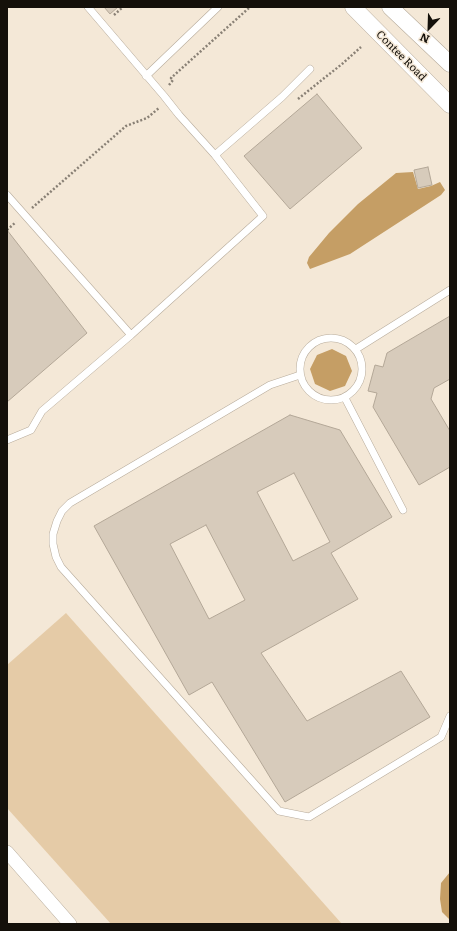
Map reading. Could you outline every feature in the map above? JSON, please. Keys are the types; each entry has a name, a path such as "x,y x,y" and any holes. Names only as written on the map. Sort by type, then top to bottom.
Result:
{"street":[{"name":"Contee Road","path":"353,7 450,105"},
{"path":"390,7 450,64"},
{"path":"7,852 70,924"}],"lane":[{"path":"7,440 31,430 42,411 131,335 263,216 215,155 179,116 164,96 88,7"},
{"path":"146,76 218,7"},
{"path":"215,155 282,97 310,69"},
{"path":"7,195 131,335"},
{"path":"356,349 450,290"},
{"path":"326,338 342,339 356,349 363,366 359,385 345,398 326,400 309,392 300,375 301,358 311,345 326,338"},
{"path":"300,375 270,385 70,503 62,511 52,534 56,557 61,567 279,811 310,817 441,737 450,716"},
{"path":"345,398 403,510"}],"path":[{"path":"114,15 123,7"},
{"path":"7,230 126,126 147,118 159,109 168,85 173,80 171,78 250,7"},
{"path":"292,104 361,47"}],"shaded area":[{"path":"413,172 418,189 440,182 445,190 441,195 350,254 310,269 307,263 309,257 329,233 358,204 396,173"},
{"path":"332,349 346,356 352,371 345,386 330,391 315,384 310,369 317,355"},
{"path":"66,613 342,924 111,924 7,808 7,665"},
{"path":"450,872 450,920 442,912 440,899 441,883"}],"building":[{"path":"104,7 118,7 110,14"},
{"path":"317,94 362,148 290,209 244,156"},
{"path":"428,167 432,185 418,188 414,170"},
{"path":"7,230 87,333 7,402"},
{"path":"450,316 450,379 434,388 431,399 450,431 450,467 419,485 373,407 377,393 368,391 375,365 383,367 387,353"},
{"path":"290,415 340,430 392,517 331,553 358,599 261,653 307,721 401,671 430,717 285,802 212,682 189,695 94,526","holes":["294,473 330,542 293,561 257,492","206,525 245,600 209,619 170,544"]}]}
